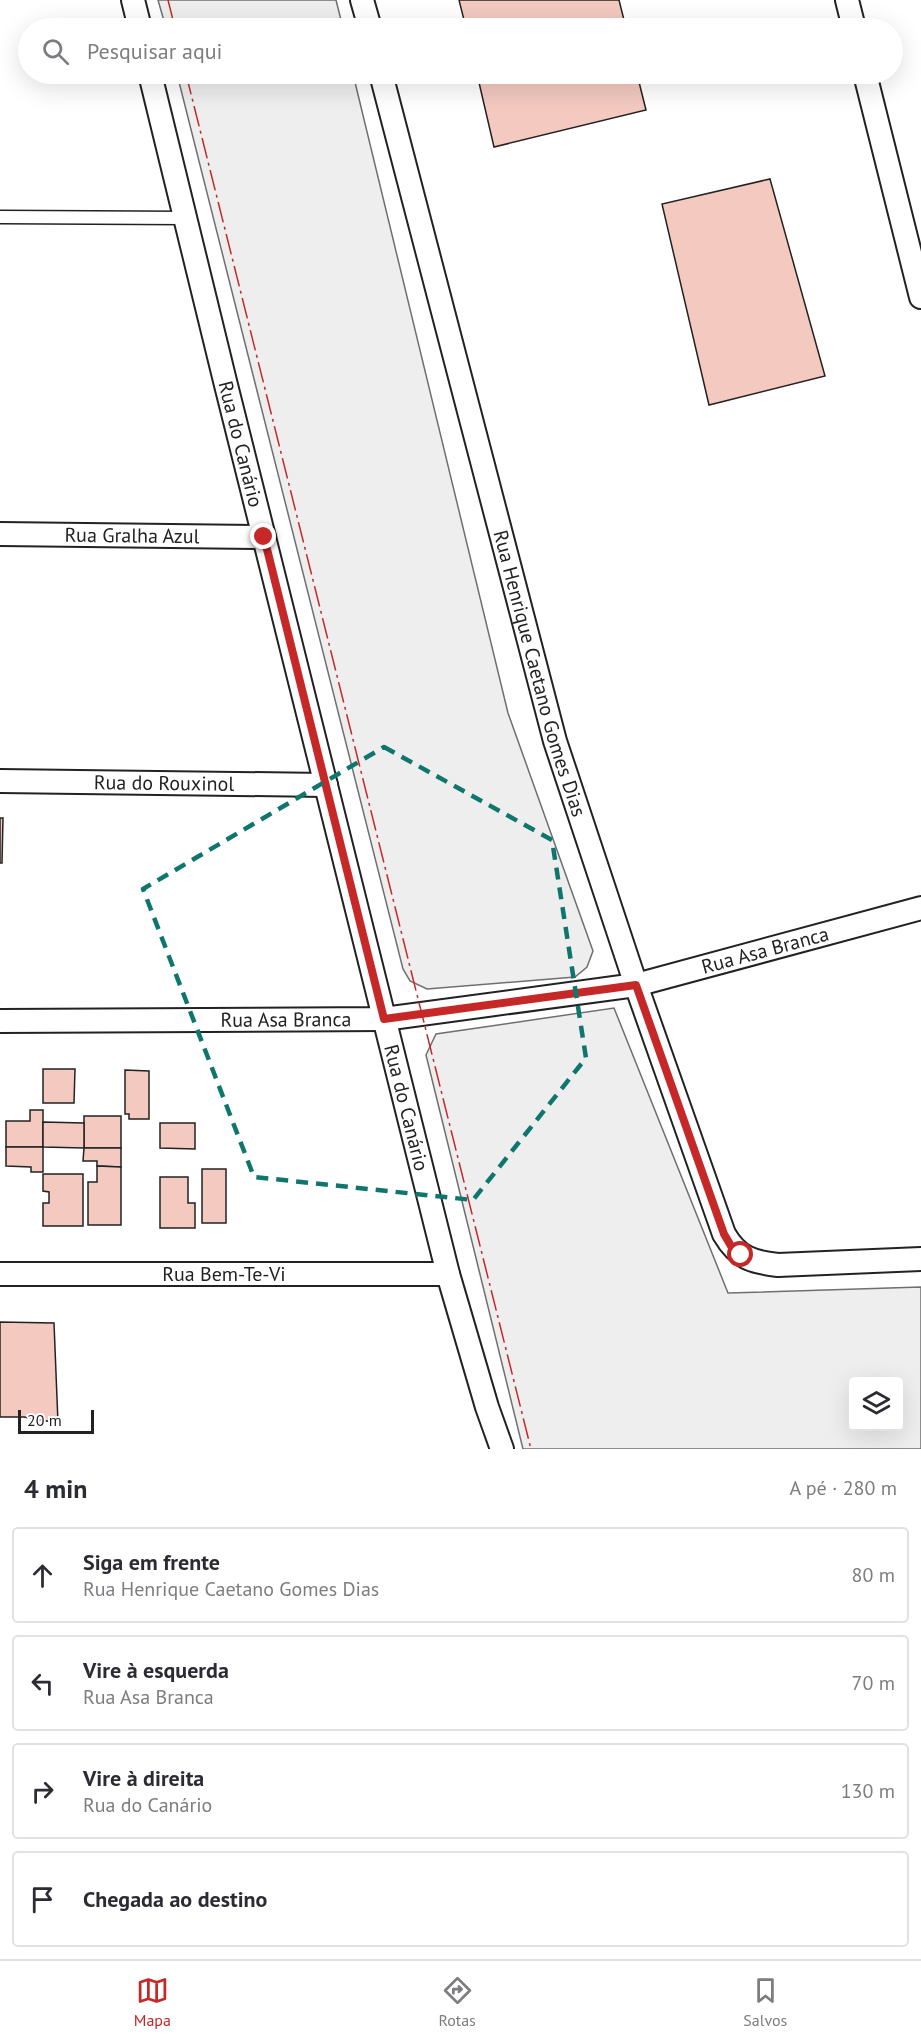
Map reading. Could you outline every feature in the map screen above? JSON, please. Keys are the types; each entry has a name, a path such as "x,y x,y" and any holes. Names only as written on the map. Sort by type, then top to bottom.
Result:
{"street":[{"path":"133,0 138,18"},
{"path":"362,0 367,18"},
{"path":"847,0 852,18"},
{"name":"Rua do Canário","path":"152,84 448,1274 487,1407"},
{"name":"Rua Henrique Caetano Gomes Dias","path":"384,84 555,741 636,985 724,1234 731,1246 741,1255 758,1263 778,1265 921,1259"},
{"path":"868,84 921,297"},
{"name":"Rua Gralha Azul","path":"0,534 264,537"},
{"name":"Rua do Rouxinol","path":"0,781 326,785"},
{"name":"Rua Asa Branca","path":"0,1021 384,1019 636,985 921,908"},
{"name":"Rua Bem-Te-Vi","path":"0,1274 448,1274"},
{"path":"486,1449 487,1407"},
{"path":"487,1407 502,1449"}],"lane":[{"path":"0,217 185,218"}],"highlighted area":[{"path":"384,747 552,840 586,1058 473,1200 254,1177 143,889"}],"shaded area":[{"path":"158,0 336,0 340,18 163,18"},
{"path":"180,84 355,84 508,713 593,951 587,967 575,977 427,989 410,981 403,969"},
{"path":"614,1008 728,1293 921,1287 921,1449 523,1449 426,1055 436,1034"}],"building":[{"path":"459,0 619,0 624,18 464,18"},
{"path":"479,84 640,84 646,110 494,147"},
{"path":"770,179 825,376 709,405 662,204"},
{"path":"0,818 3,818 2,863 0,863"},
{"path":"43,1069 75,1069 74,1103 43,1103"},
{"path":"125,1070 149,1071 149,1119 129,1119 129,1114 125,1114"},
{"path":"30,1110 43,1110 43,1147 6,1147 6,1121 30,1121"},
{"path":"84,1116 121,1116 121,1148 84,1148"},
{"path":"43,1122 84,1123 84,1148 43,1147"},
{"path":"160,1123 195,1123 195,1149 160,1148"},
{"path":"6,1147 43,1147 43,1172 31,1172 31,1167 6,1166"},
{"path":"84,1148 121,1148 121,1167 97,1166 97,1161 83,1161"},
{"path":"97,1166 121,1167 121,1225 88,1225 88,1182 97,1182"},
{"path":"202,1169 226,1169 226,1223 202,1223"},
{"path":"43,1174 83,1174 83,1226 43,1226 43,1203 49,1203 49,1192 43,1191"},
{"path":"160,1177 188,1177 188,1203 195,1203 195,1228 160,1228"},
{"path":"0,1322 54,1323 58,1423 24,1417 0,1417"}],"power":[{"path":"168,0 172,18"},
{"path":"189,84 531,1449"}],"route":[{"path":"264,537 384,1019 636,985 724,1234 731,1246 741,1255"}]}
